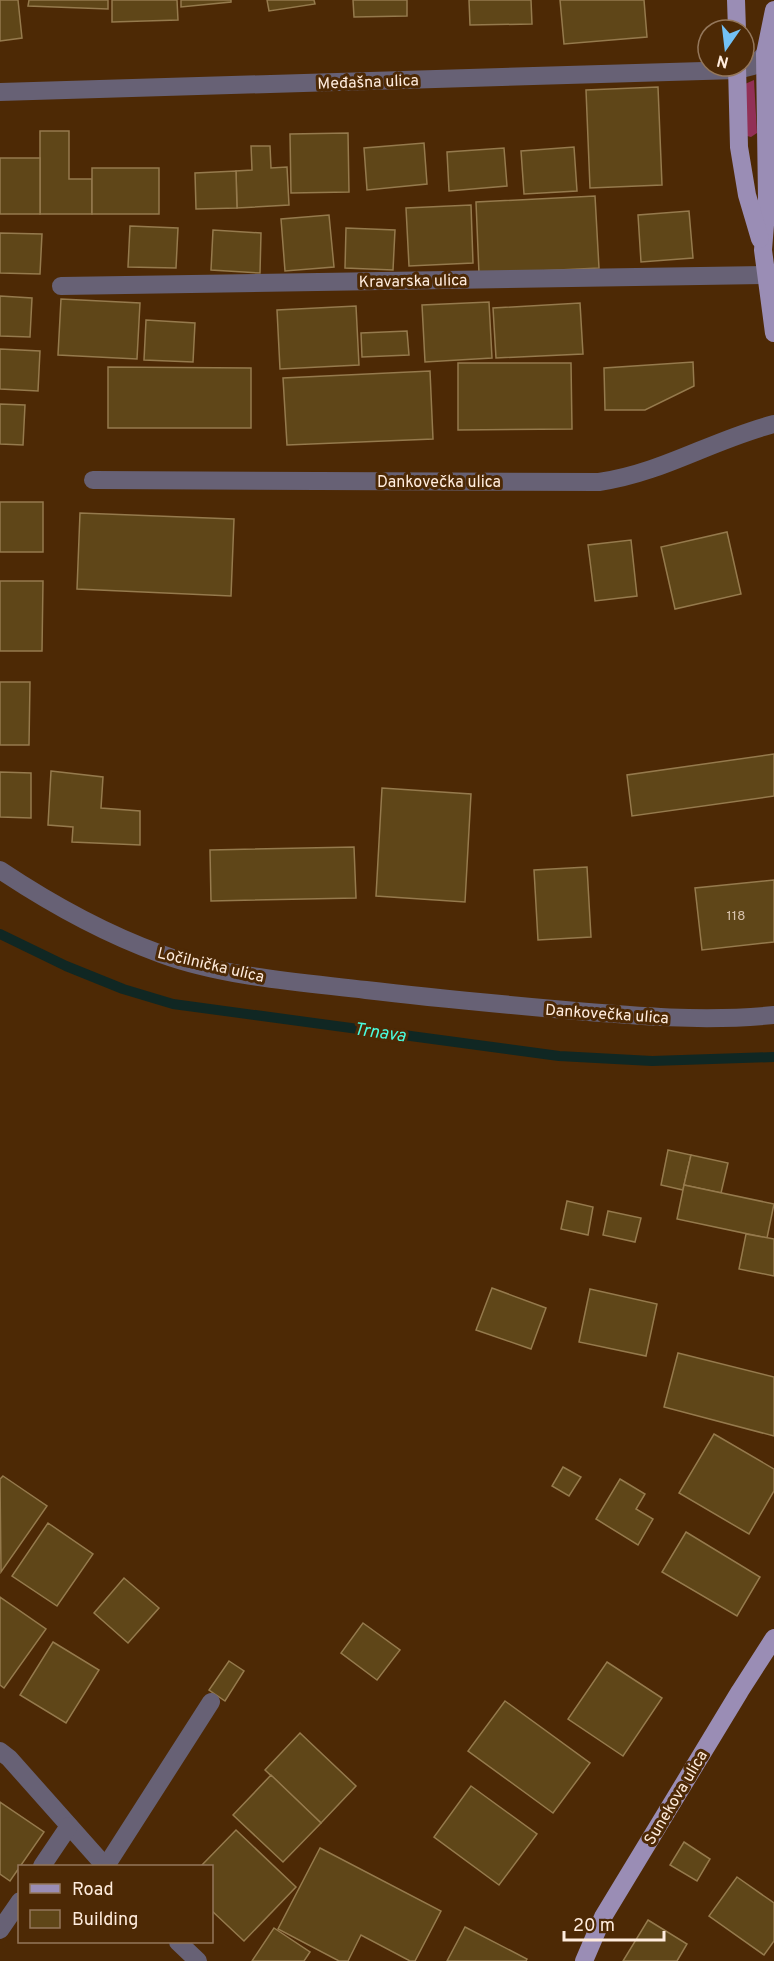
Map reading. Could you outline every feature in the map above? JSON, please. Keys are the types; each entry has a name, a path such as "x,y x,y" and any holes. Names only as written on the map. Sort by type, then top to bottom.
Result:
{"main road":[{"path":"736,0 737,18"},
{"path":"774,10 765,54 767,201 763,250 774,333"},
{"path":"737,78 739,147 747,195 763,250"},
{"path":"766,120 774,88"},
{"name":"Sunekova ulica","path":"584,1961 603,1917 774,1638"}],"street":[{"path":"756,63 765,54"},
{"name":"Međašna ulica","path":"0,92 696,69"},
{"name":"Kravarska ulica","path":"61,286 765,274"},
{"name":"Dankovečka ulica","path":"93,480 599,482 654,470 725,439 774,424"},
{"name":"Ločilnička ulica","path":"0,870 37,895 103,930 163,954 241,974 441,999"},
{"name":"Dankovečka ulica","path":"441,999 650,1017 774,1015"},
{"path":"106,1865 211,1702"},
{"path":"0,1751 9,1758 104,1865"},
{"path":"43,1865 69,1826"},
{"path":"0,1930 18,1904"},
{"path":"180,1943 198,1961"}],"shaded area":[{"path":"754,80 757,133 751,137 747,136 745,84"}],"building":[{"path":"0,0 18,0 22,38 0,41"},
{"path":"29,0 108,0 108,9 28,6"},
{"path":"112,0 177,0 178,20 112,22"},
{"path":"181,0 231,0 231,2 181,7"},
{"path":"267,0 314,0 315,4 269,11"},
{"path":"353,0 407,0 407,16 354,17"},
{"path":"469,0 531,0 532,24 470,25"},
{"path":"560,0 644,0 647,37 564,44"},
{"path":"658,87 662,185 590,188 586,90"},
{"path":"40,131 69,131 69,179 92,179 92,214 40,214"},
{"path":"348,133 349,192 291,193 290,134"},
{"path":"424,143 427,184 367,190 364,148"},
{"path":"251,146 270,146 271,168 287,167 289,205 237,208 236,171 252,170"},
{"path":"574,147 577,191 524,194 521,151"},
{"path":"504,148 507,186 449,191 447,152"},
{"path":"0,158 40,158 40,214 0,214"},
{"path":"92,168 159,168 159,214 92,214"},
{"path":"236,171 237,208 196,209 195,173"},
{"path":"595,196 599,268 479,274 476,202"},
{"path":"471,205 473,263 409,266 406,208"},
{"path":"689,211 693,258 641,262 638,215"},
{"path":"329,215 334,267 285,271 281,219"},
{"path":"130,226 178,228 176,268 128,267"},
{"path":"346,228 395,230 393,270 345,268"},
{"path":"213,230 261,233 260,273 211,270"},
{"path":"0,233 42,234 40,274 0,273"},
{"path":"0,296 32,298 30,337 0,336"},
{"path":"61,299 140,303 137,359 58,355"},
{"path":"489,302 492,358 425,362 422,305"},
{"path":"580,303 583,354 496,358 493,308"},
{"path":"356,306 359,365 280,369 277,310"},
{"path":"146,320 195,323 193,362 144,360"},
{"path":"407,331 409,355 362,357 361,333"},
{"path":"0,349 40,351 38,391 0,389"},
{"path":"693,362 694,386 645,410 605,410 604,368"},
{"path":"458,363 571,363 572,429 458,430"},
{"path":"108,367 251,368 251,428 108,428"},
{"path":"430,371 433,439 287,445 283,378"},
{"path":"0,404 25,405 23,445 0,444"},
{"path":"0,502 43,502 43,552 0,552"},
{"path":"80,513 234,519 231,596 77,589"},
{"path":"727,532 741,594 675,609 661,547"},
{"path":"631,540 637,596 595,601 588,545"},
{"path":"0,581 43,581 42,651 0,651"},
{"path":"0,682 30,682 29,745 0,745"},
{"path":"774,754 774,796 632,816 627,775"},
{"path":"51,771 103,777 101,808 140,811 140,845 72,842 73,827 48,825"},
{"path":"0,772 31,773 31,818 0,817"},
{"path":"382,788 471,794 465,902 376,896"},
{"path":"354,847 356,898 211,901 210,850"},
{"path":"587,867 591,937 538,940 534,870"},
{"path":"774,880 774,942 702,950 695,888"},
{"path":"668,1150 691,1155 683,1190 661,1185"},
{"path":"691,1155 728,1163 721,1193 684,1185"},
{"path":"684,1185 774,1204 767,1238 677,1219"},
{"path":"567,1201 593,1207 588,1235 561,1229"},
{"path":"608,1211 641,1218 635,1242 603,1235"},
{"path":"746,1234 774,1239 774,1276 739,1269"},
{"path":"492,1288 546,1308 531,1349 476,1330"},
{"path":"590,1289 657,1304 646,1356 579,1342"},
{"path":"678,1353 774,1377 774,1436 664,1407"},
{"path":"714,1434 774,1469 774,1491 749,1534 679,1493"},
{"path":"563,1467 581,1477 569,1496 552,1486"},
{"path":"3,1476 47,1506 1,1572 0,1479"},
{"path":"620,1479 645,1494 636,1509 653,1519 638,1545 596,1519"},
{"path":"48,1523 93,1554 57,1606 12,1576"},
{"path":"686,1532 760,1577 737,1616 662,1572"},
{"path":"124,1578 159,1608 128,1643 94,1613"},
{"path":"0,1597 46,1629 4,1688 0,1685"},
{"path":"363,1623 400,1650 377,1680 341,1653"},
{"path":"53,1642 99,1670 66,1723 20,1695"},
{"path":"229,1661 244,1671 225,1701 209,1690"},
{"path":"607,1662 662,1698 623,1756 568,1719"},
{"path":"505,1701 590,1763 553,1813 468,1751"},
{"path":"300,1733 356,1786 321,1823 265,1770"},
{"path":"271,1775 321,1823 283,1862 233,1815"},
{"path":"471,1786 537,1834 499,1885 434,1837"},
{"path":"0,1802 44,1832 21,1865 18,1865 18,1869 10,1881 0,1874"},
{"path":"236,1830 296,1887 244,1941 213,1912 213,1865 202,1865"},
{"path":"684,1842 710,1859 697,1881 670,1865"},
{"path":"320,1848 441,1911 415,1961 410,1961 361,1935 348,1961 339,1961 278,1929"},
{"path":"737,1877 774,1903 774,1941 764,1955 709,1916"},
{"path":"648,1920 687,1944 677,1961 623,1961"},
{"path":"465,1927 527,1959 526,1961 447,1961"},
{"path":"274,1928 310,1952 304,1961 252,1961"}],"waterway":[{"name":"Trnava","path":"0,934 66,966 123,989 173,1004 559,1056 652,1061 774,1057"}]}
